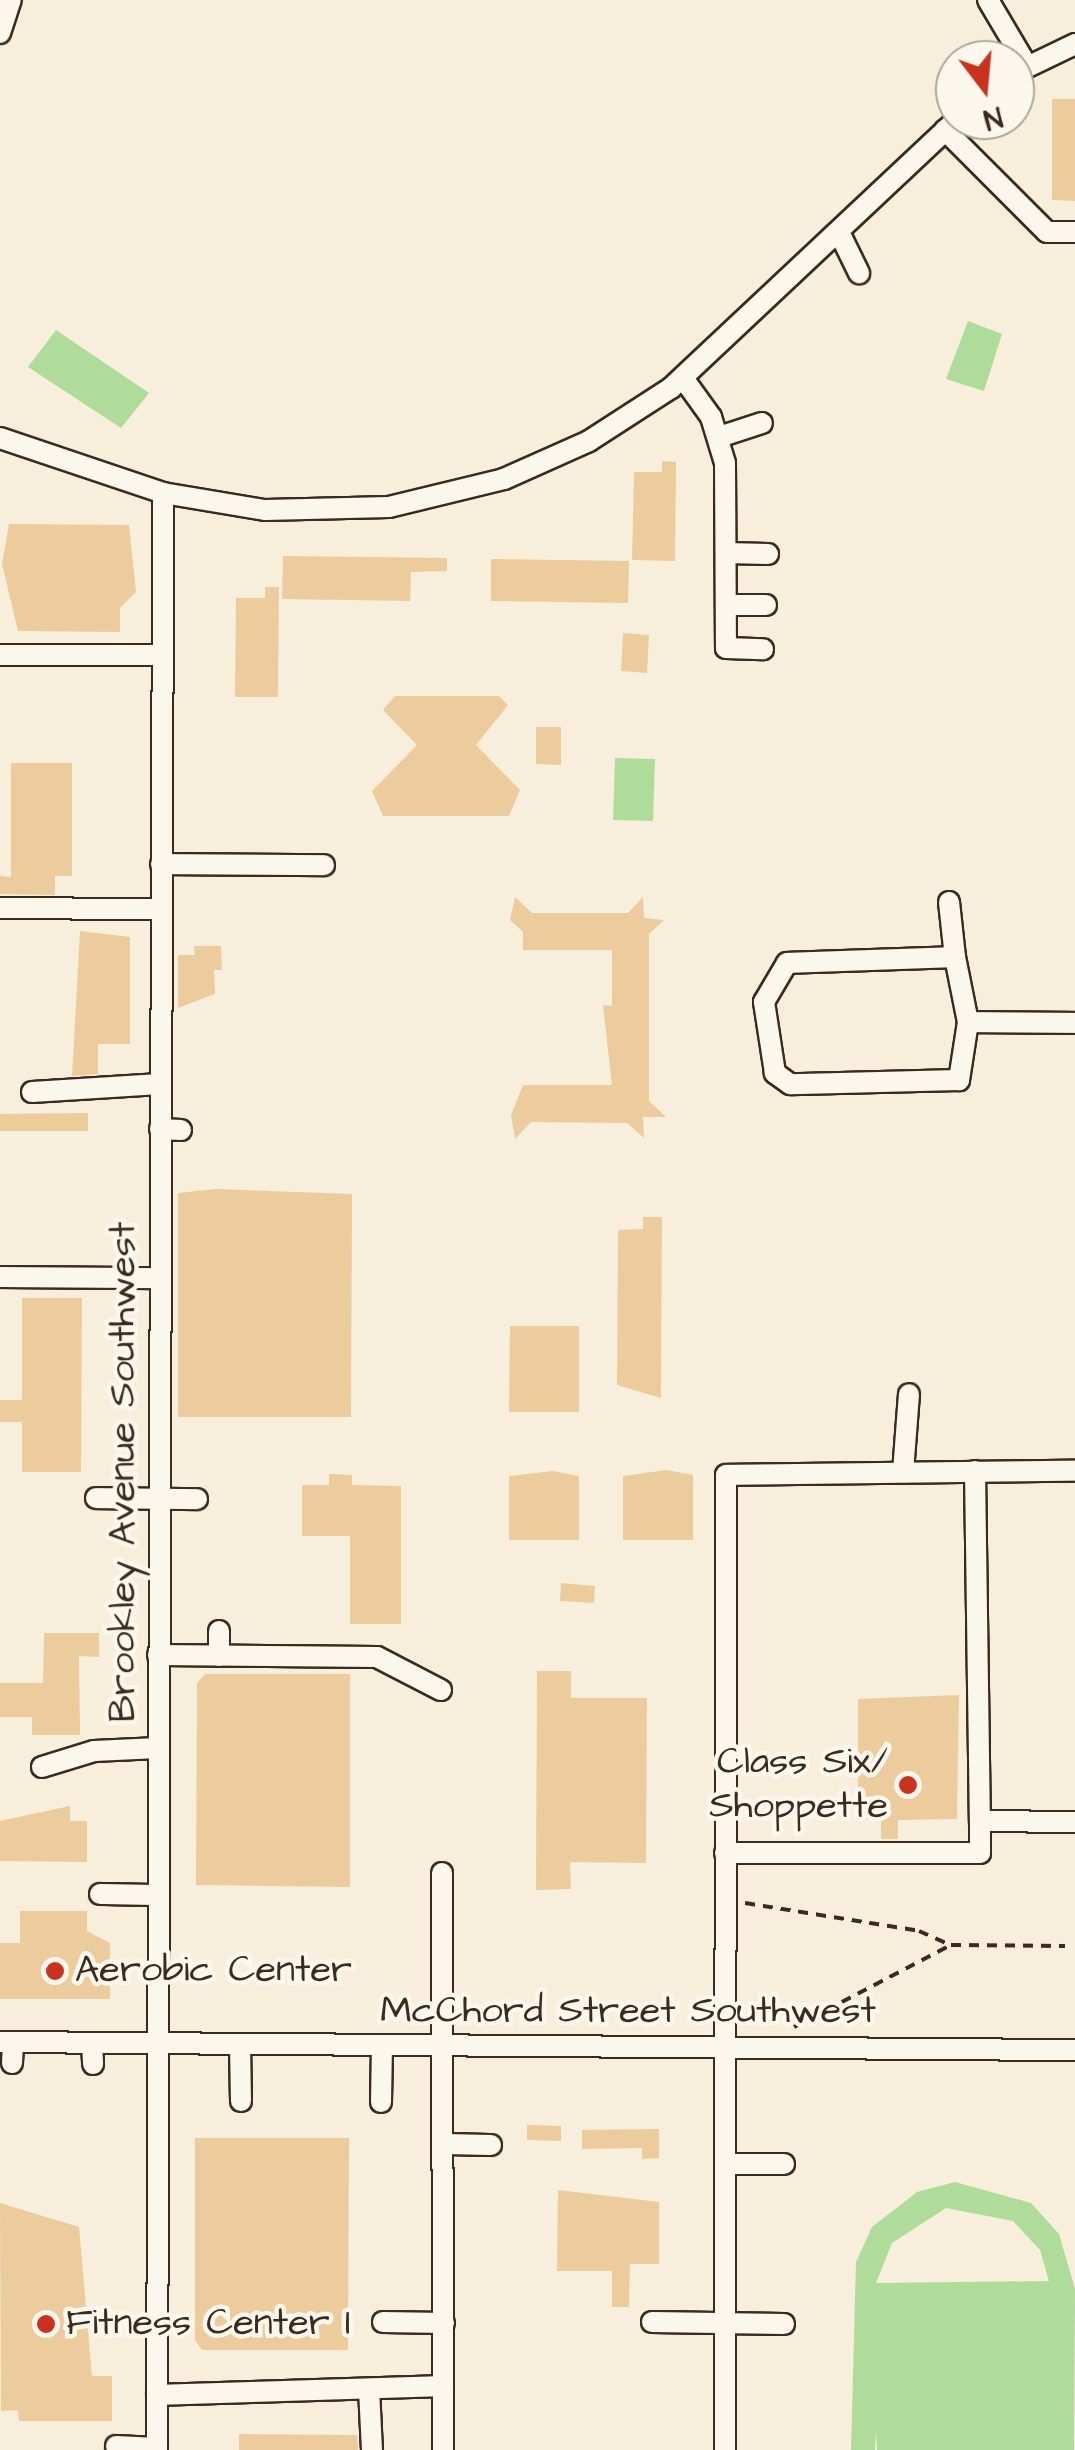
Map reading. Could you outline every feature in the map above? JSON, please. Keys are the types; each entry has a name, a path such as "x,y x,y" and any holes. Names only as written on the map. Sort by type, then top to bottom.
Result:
{"street":[{"path":"0,33 10,0"},
{"path":"988,0 1007,40"},
{"path":"1035,63 1075,44"},
{"path":"1,444 163,493 284,511 421,502 562,454 682,378 935,139"},
{"path":"964,140 1047,232 1075,232"},
{"path":"839,232 859,273"},
{"path":"682,378 720,437 726,648 763,649"},
{"path":"720,437 762,422"},
{"name":"Brookley Avenue Southwest","path":"156,2449 159,1278 170,1130 160,1084 163,493"},
{"path":"726,553 768,554"},
{"path":"726,605 766,606"},
{"path":"0,654 161,655"},
{"path":"160,864 324,865"},
{"path":"948,902 968,1022 959,1080 790,1084 766,1051 764,1002 787,962 956,957"},
{"path":"0,908 160,909"},
{"path":"968,1022 1075,1023"},
{"path":"32,1092 160,1084"},
{"path":"0,1277 159,1278"},
{"path":"903,1472 909,1394"},
{"path":"725,1853 980,1853 975,1471"},
{"path":"725,2450 726,1474 1075,1471"},
{"path":"96,1498 197,1498"},
{"path":"219,1656 220,1631"},
{"path":"158,1655 377,1657 440,1690"},
{"path":"42,1768 94,1751 158,1748"},
{"path":"980,1821 1075,1822"},
{"path":"442,1873 444,2450"},
{"path":"100,1894 158,1895"},
{"name":"McChord Street Southwest","path":"8,2049 93,2053 157,2043 1075,2050"},
{"path":"240,2044 241,2101"},
{"path":"382,2045 382,2102"},
{"path":"444,2144 491,2146"},
{"path":"725,2164 784,2164"},
{"path":"383,2322 444,2323"},
{"path":"652,2322 784,2324"},
{"path":"157,2395 444,2386"},
{"path":"370,2388 372,2450"},
{"path":"116,2446 156,2449"}],"path":[{"path":"725,1903 793,1906 951,1945 1065,1946"},
{"path":"787,2028 951,1945"}],"green space":[{"path":"968,321 1002,334 984,391 946,379"},
{"path":"56,330 149,393 121,428 28,367"},
{"path":"615,758 655,759 653,821 613,820"},
{"path":"955,2182 1031,2203 1059,2234 1075,2289 1074,2450 877,2450 876,2432 875,2450 851,2450 856,2262 872,2227 917,2192","holes":["946,2208 1013,2221 1040,2250 1049,2281 876,2283 892,2243"]}],"building":[{"path":"1052,99 1075,99 1075,201 1052,200"},
{"path":"662,461 676,462 675,561 632,560 634,472 662,472"},
{"path":"9,524 129,525 136,592 120,608 120,632 18,631 2,564"},
{"path":"283,556 447,558 447,571 411,572 410,601 282,599"},
{"path":"491,559 629,561 628,603 491,601"},
{"path":"265,587 279,587 278,697 235,697 236,598 265,598"},
{"path":"623,633 649,635 647,673 621,671"},
{"path":"395,696 499,696 508,705 476,745 520,790 509,816 383,816 372,791 417,745 383,710"},
{"path":"536,727 561,727 561,765 536,764"},
{"path":"11,763 72,763 72,876 55,876 55,895 0,894 0,876 11,877"},
{"path":"515,897 532,913 628,913 643,897 644,918 664,920 649,934 649,1101 666,1117 643,1117 644,1138 627,1123 531,1122 515,1139 511,1115 523,1085 612,1085 603,1005 612,1006 612,950 523,950 523,932 510,920"},
{"path":"80,931 130,937 130,1044 98,1044 98,1074 72,1076"},
{"path":"194,946 221,946 222,970 214,970 215,994 178,1008 178,955 195,955"},
{"path":"88,1113 88,1131 0,1131 0,1114"},
{"path":"216,1189 352,1194 351,1417 178,1417 178,1193"},
{"path":"643,1217 662,1217 661,1398 617,1385 618,1230 643,1229"},
{"path":"22,1298 82,1298 81,1472 22,1472 22,1422 0,1422 0,1400 22,1400"},
{"path":"510,1326 579,1326 579,1412 509,1412"},
{"path":"667,1470 693,1475 693,1540 623,1540 623,1476"},
{"path":"553,1471 579,1476 579,1540 509,1540 509,1476"},
{"path":"329,1474 352,1475 352,1485 401,1486 401,1624 350,1624 350,1536 302,1536 302,1485 329,1485"},
{"path":"561,1583 595,1586 594,1603 560,1601"},
{"path":"44,1633 99,1633 99,1657 79,1656 80,1735 32,1735 32,1717 0,1717 0,1683 43,1683"},
{"path":"537,1671 571,1671 571,1698 647,1698 646,1863 570,1862 571,1889 536,1890"},
{"path":"205,1674 350,1674 350,1887 196,1885 197,1683"},
{"name":"Class Six/ Shoppette","path":"959,1695 957,1819 898,1820 898,1839 881,1839 881,1819 858,1820 858,1699"},
{"path":"70,1806 70,1821 87,1821 87,1862 0,1861 0,1821"},
{"name":"Aerobic Center","path":"20,1911 87,1911 87,1931 110,1943 110,1999 0,1999 0,1943 20,1943"},
{"path":"527,2125 561,2126 561,2141 527,2140"},
{"path":"659,2129 659,2158 642,2159 642,2148 582,2149 582,2130"},
{"path":"195,2138 349,2138 348,2350 202,2350 195,2340"},
{"path":"558,2190 659,2202 659,2264 630,2264 629,2307 612,2307 612,2271 557,2271"},
{"name":"Fitness Center I","path":"0,2203 79,2227 92,2376 112,2376 112,2421 19,2421 18,2410 1,2411"},
{"path":"239,2434 357,2435 358,2450 239,2450"}],"place":[{"name":"Class Six/ Shoppette","path":"908,1785"},
{"name":"Aerobic Center","path":"55,1971"},
{"name":"Fitness Center I","path":"46,2324"}]}
